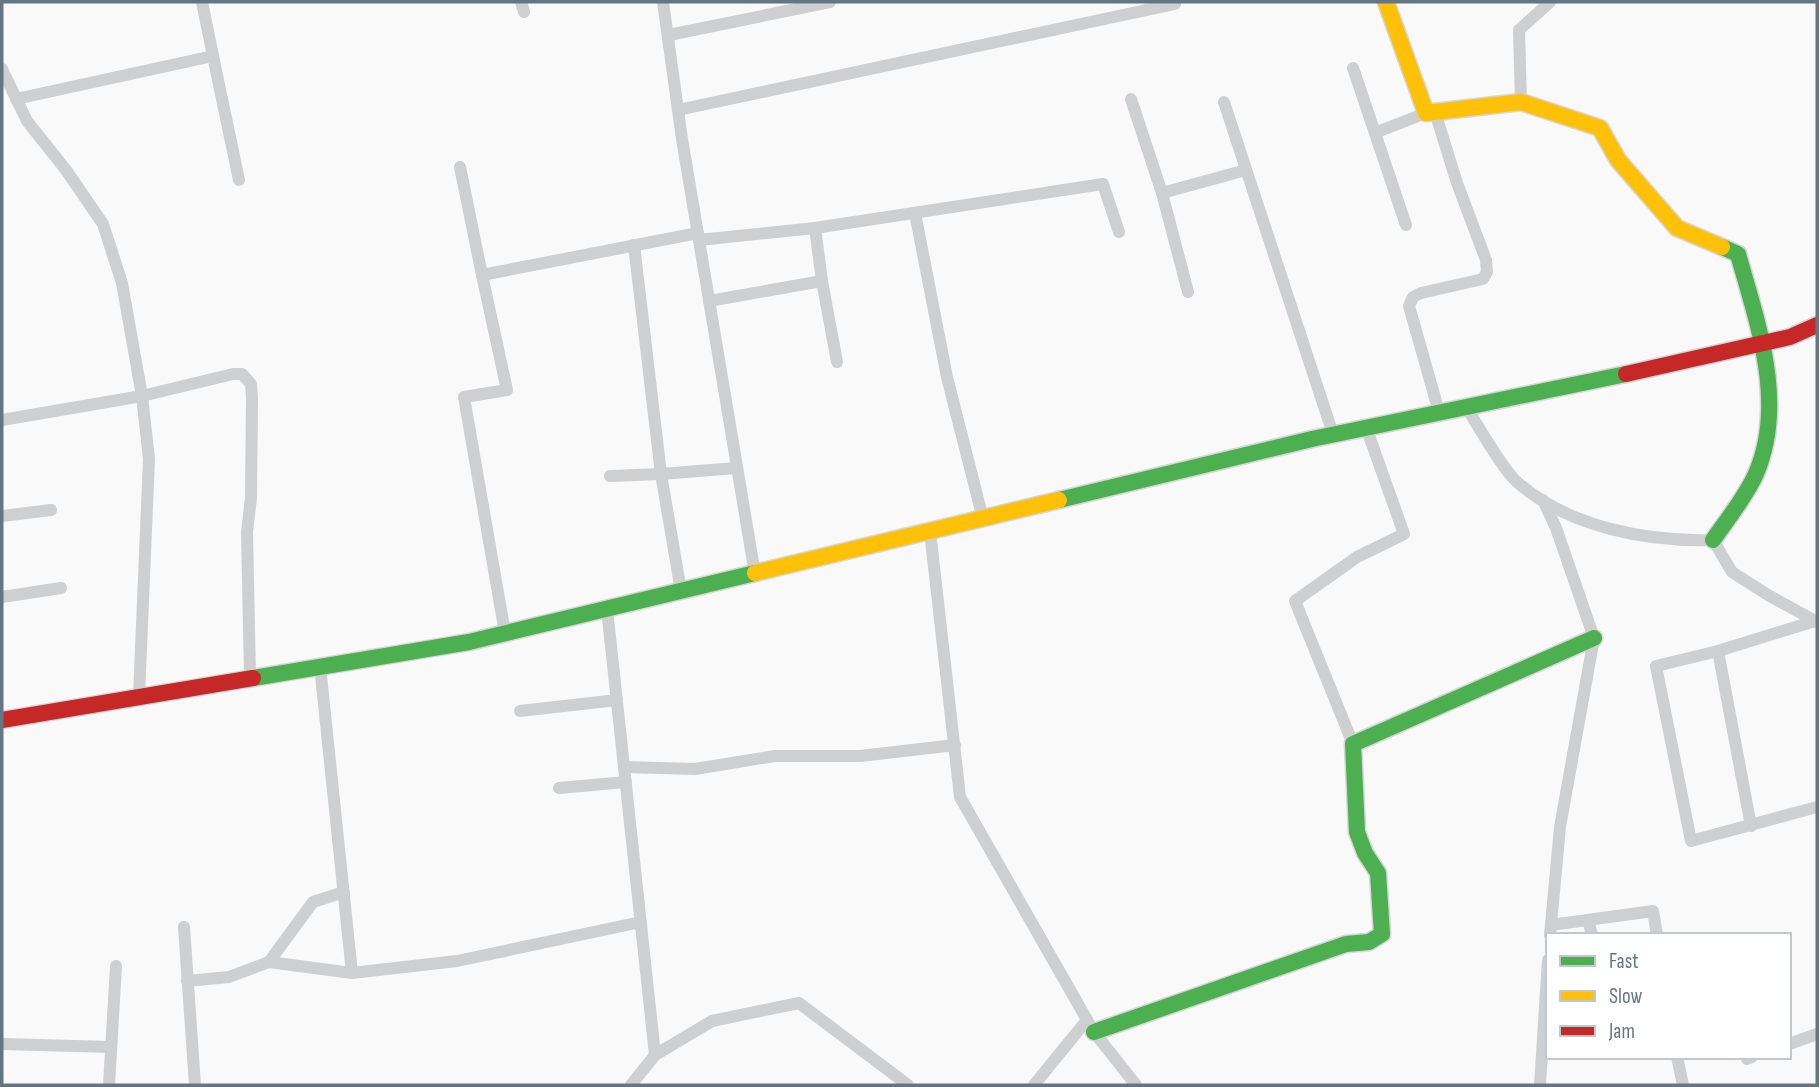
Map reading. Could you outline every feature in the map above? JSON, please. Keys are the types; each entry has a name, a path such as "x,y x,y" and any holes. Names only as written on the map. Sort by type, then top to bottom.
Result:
{"street":[{"path":"202,2 239,180"},
{"path":"663,2 678,110 755,574"},
{"path":"669,35 831,2"},
{"path":"1386,2 1486,260 1487,272 1483,279 1421,293 1413,297 1409,306 1439,412"},
{"path":"1521,102 1520,30 1550,2"},
{"path":"678,110 1175,4"},
{"path":"16,99 213,56"},
{"path":"1353,68 1377,132 1406,225"},
{"path":"2,69 27,121 54,153 103,224 122,283 142,396 149,459 139,696"},
{"path":"1131,99 1162,193 1188,292"},
{"path":"1224,102 1333,434"},
{"path":"1377,132 1431,113 1521,102 1600,128 1618,160 1677,228 1738,254 1768,370 1766,441 1755,476 1713,540"},
{"path":"460,167 507,390 464,397 505,633"},
{"path":"1162,193 1246,170"},
{"path":"482,275 634,245 815,228 1103,184 1119,232"},
{"path":"915,213 947,377 983,519"},
{"path":"815,228 838,362"},
{"path":"634,245 661,474 681,591"},
{"path":"709,301 822,281"},
{"path":"2,720 469,642 1333,434 1762,344 1790,337 1817,325"},
{"path":"2,420 142,396 233,373 242,374 251,384 251,498 247,532 250,677"},
{"path":"1466,407 1515,481 1574,517 1608,528 1690,541 1713,540"},
{"path":"1034,1085 1090,1026 1346,944 1369,942 1382,934 1378,873 1364,852 1357,832 1353,744 1295,601 1357,557 1404,534 1366,427"},
{"path":"610,477 736,468"},
{"path":"1543,500 1561,539 1594,638 1560,827 1551,930 1588,920 1653,911 1657,933"},
{"path":"2,516 51,510"},
{"path":"930,531 960,797 1090,1026 1136,1085"},
{"path":"1713,540 1732,572 1816,621"},
{"path":"2,597 61,588"},
{"path":"607,609 656,1055"},
{"path":"1816,621 1718,651 1656,666 1691,841 1817,807"},
{"path":"1353,744 1594,638"},
{"path":"1718,651 1751,826"},
{"path":"320,666 352,973"},
{"path":"520,711 617,700"},
{"path":"624,767 695,769 775,756 860,756 955,745"},
{"path":"559,788 626,782"},
{"path":"269,962 313,902 344,892"},
{"path":"1588,920 1591,933"},
{"path":"187,981 229,978 269,962 352,973 457,961 641,922"},
{"path":"184,927 195,1085"},
{"path":"109,1085 116,967"},
{"path":"1540,1085 1546,991"},
{"path":"631,1085 656,1055 712,1021 799,1003 908,1085"},
{"path":"1791,1043 1817,1034"},
{"path":"2,1044 111,1047"},
{"path":"1677,1059 1683,1085"}],"traffic: fast":[{"path":"1713,540 1755,476 1769,421 1766,365 1754,309 1738,254 1722,247"},
{"path":"1059,500 1312,439 1626,374"},
{"path":"253,678 469,642 755,573"},
{"path":"1094,1032 1346,944 1369,942 1382,934 1378,873 1365,853 1357,832 1353,744 1594,638"}],"traffic: slow":[{"path":"1386,2 1426,113 1521,102 1600,128 1618,160 1677,228 1722,247"},
{"path":"755,573 1059,500"}],"traffic: jam":[{"path":"1626,374 1790,337 1817,325"},
{"path":"2,720 253,678"}]}
